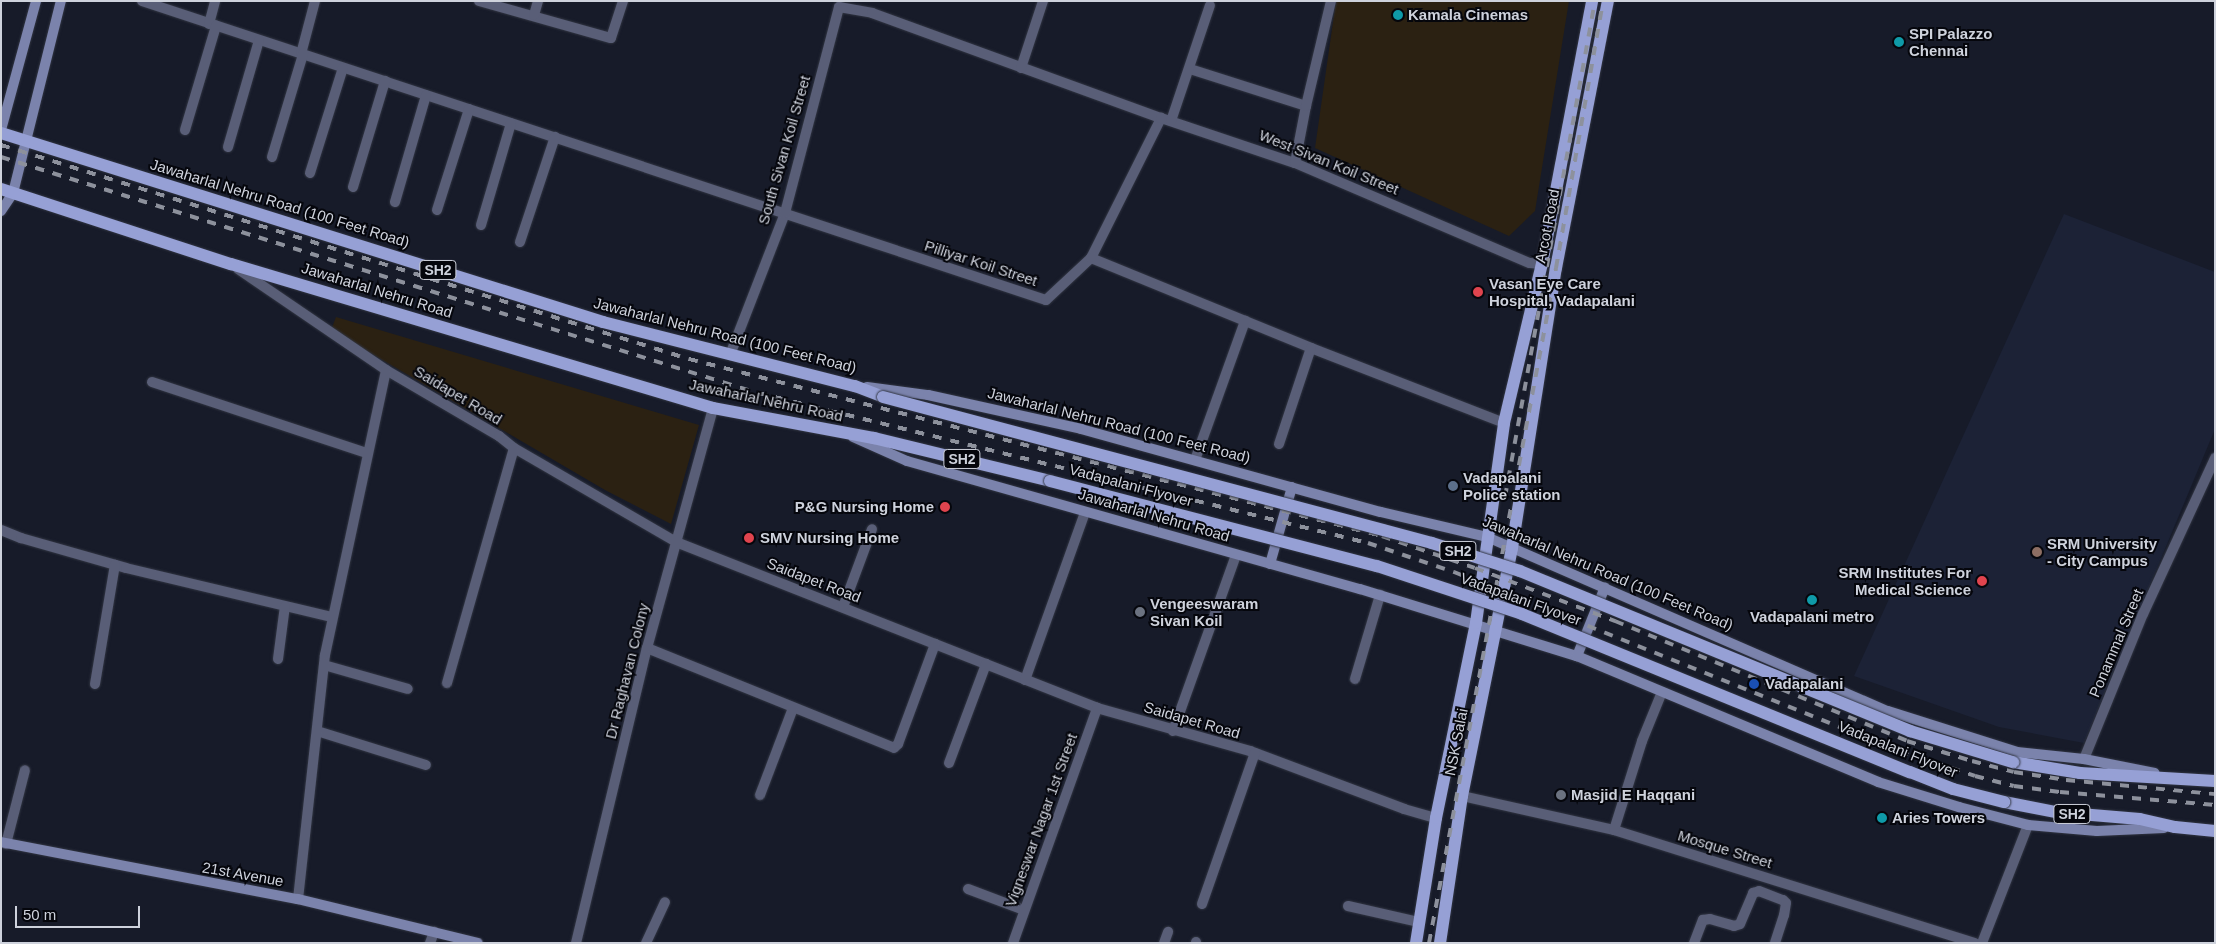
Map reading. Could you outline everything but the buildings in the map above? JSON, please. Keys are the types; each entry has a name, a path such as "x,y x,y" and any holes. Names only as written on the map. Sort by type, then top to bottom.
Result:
{"main road":[{"name":"Arcot Road","path":"1542,264 1592,1"},
{"name":"Arcot Road","path":"1512,548 1556,268 1608,1"},
{"path":"1589,17 1604,20"},
{"name":"Jawaharlal Nehru Road (100 Feet Road)","path":"1,132 603,322 855,386"},
{"name":"Jawaharlal Nehru Road","path":"7,191 232,264 713,408 843,433"},
{"path":"1556,191 1570,194"},
{"path":"1416,943 1436,818 1476,624 1504,423 1542,264"},
{"name":"Vadapalani Flyover","path":"855,386 883,397 1441,545 1520,571 1910,731 2013,762 2080,773 2139,778 2180,778"},
{"name":"Vadapalani Flyover","path":"843,433 874,438 1050,481 1395,572 1522,614 1953,789 2056,812 2140,819 2175,827"},
{"name":"NSK Salai","path":"1440,943 1462,796 1512,548"},
{"name":"Jawaharlal Nehru Road (100 Feet Road)","path":"2180,778 2215,781"},
{"name":"SH2","path":"2175,827 2215,831"}],"street":[{"path":"1,132 36,1"},
{"path":"1,211 25,140 61,1"},
{"path":"142,1 785,213"},
{"path":"185,130 213,25 215,1"},
{"path":"272,157 302,54 315,1"},
{"path":"479,1 611,38 623,1"},
{"path":"534,15 538,1"},
{"path":"1021,68 1043,1"},
{"path":"1295,163 1306,106 1331,1"},
{"name":"West Sivan Koil Street","path":"837,4 872,14 1166,120 1295,163 1530,262 1542,264"},
{"name":"South Sivan Koil Street","path":"730,354 785,213 837,4"},
{"name":"Pilliyar Koil Street","path":"785,213 1046,300 1091,258 1166,120 1190,70 1210,5"},
{"path":"228,147 259,40"},
{"path":"310,173 343,68"},
{"path":"1190,70 1306,106"},
{"path":"353,187 384,81"},
{"path":"395,202 426,95"},
{"path":"437,210 469,109"},
{"path":"481,225 511,123"},
{"path":"520,242 555,138"},
{"path":"1091,258 1311,348 1504,423"},
{"name":"Saidapet Road","path":"232,264 386,370 499,436 514,448 676,542 1097,708 1255,753 1404,809 1436,818"},
{"path":"1195,460 1245,321"},
{"path":"1279,444 1311,348"},
{"path":"298,899 324,665 332,617 386,370"},
{"path":"152,382 367,453"},
{"name":"Jawaharlal Nehru Road (100 Feet Road)","path":"855,386 928,395 1081,429 1381,512 1487,536 1888,711 2016,752 2084,758 2180,778"},
{"name":"Dr Raghavan Colony","path":"576,943 647,648 713,408"},
{"name":"Jawaharlal Nehru Road","path":"843,433 907,461 1380,595 1495,631"},
{"path":"447,683 514,448"},
{"name":"Ponammal Street","path":"2084,758 2143,614 2212,474 2215,458"},
{"path":"1270,564 1292,487"},
{"path":"1025,680 1085,512"},
{"path":"843,607 872,529"},
{"path":"1,530 115,565 332,617"},
{"path":"1174,731 1236,555"},
{"path":"94,684 115,565"},
{"path":"1577,656 1605,587"},
{"path":"1355,679 1380,595"},
{"path":"278,659 284,606"},
{"path":"1495,631 1577,656 1878,782 1959,807 2028,825 2097,831 2175,827"},
{"path":"647,648 894,748 898,744 935,644"},
{"path":"949,763 986,664"},
{"path":"324,665 408,689"},
{"path":"1614,830 1642,741 1662,692"},
{"path":"760,795 793,708"},
{"name":"Vigneswar Nagar 1st Street","path":"1013,943 1097,708"},
{"path":"317,731 426,766"},
{"path":"1202,904 1255,753"},
{"path":"4,843 25,770"},
{"name":"Mosque Street","path":"1462,796 1614,830 1975,943"},
{"path":"1982,943 2028,825"},
{"name":"21st Avenue","path":"4,843 298,899 478,943"},
{"path":"968,889 1024,910"},
{"path":"1694,943 1703,920 1710,919 1734,926 1740,924 1753,893 1759,891 1783,900 1786,903 1775,943"},
{"path":"646,943 665,902"},
{"path":"1348,906 1419,922"},
{"path":"430,943 434,932"},
{"path":"1164,943 1168,932"}],"shaded area":[{"path":"1336,1 1569,1 1535,211 1509,236 1315,148"},
{"name":"SRM University - City Campus","path":"2064,214 2215,272 2215,429 2084,743 1999,727 1854,676"},
{"path":"336,317 699,425 671,524 605,490 331,330"}],"railway":[{"path":"1505,497 1595,1"},
{"path":"1429,943 1556,268 1603,1"},
{"path":"1,145 689,359 1382,536 1475,568 1615,621 1907,741 1972,761 2014,772 2066,780 2215,794"},
{"path":"1,157 758,393 1368,543 1454,572 1900,751 1975,776 2014,786 2060,792 2215,805"}],"place":[{"name":"Kamala Cinemas","path":"1398,15"},
{"name":"SPI Palazzo Chennai","path":"1899,42"},
{"name":"Vasan Eye Care Hospital, Vadapalani","path":"1478,292"},
{"name":"Vadapalani Police station","path":"1453,486"},
{"name":"P&G Nursing Home","path":"945,507"},
{"name":"SMV Nursing Home","path":"749,538"},
{"name":"SRM University - City Campus","path":"2037,552"},
{"name":"SRM Institutes For Medical Science","path":"1982,581"},
{"name":"Vadapalani metro","path":"1812,600"},
{"name":"Vengeeswaram Sivan Koil","path":"1140,612"},
{"name":"Vadapalani","path":"1754,684"},
{"name":"Masjid E Haqqani","path":"1561,795"},
{"name":"Aries Towers","path":"1882,818"}]}
